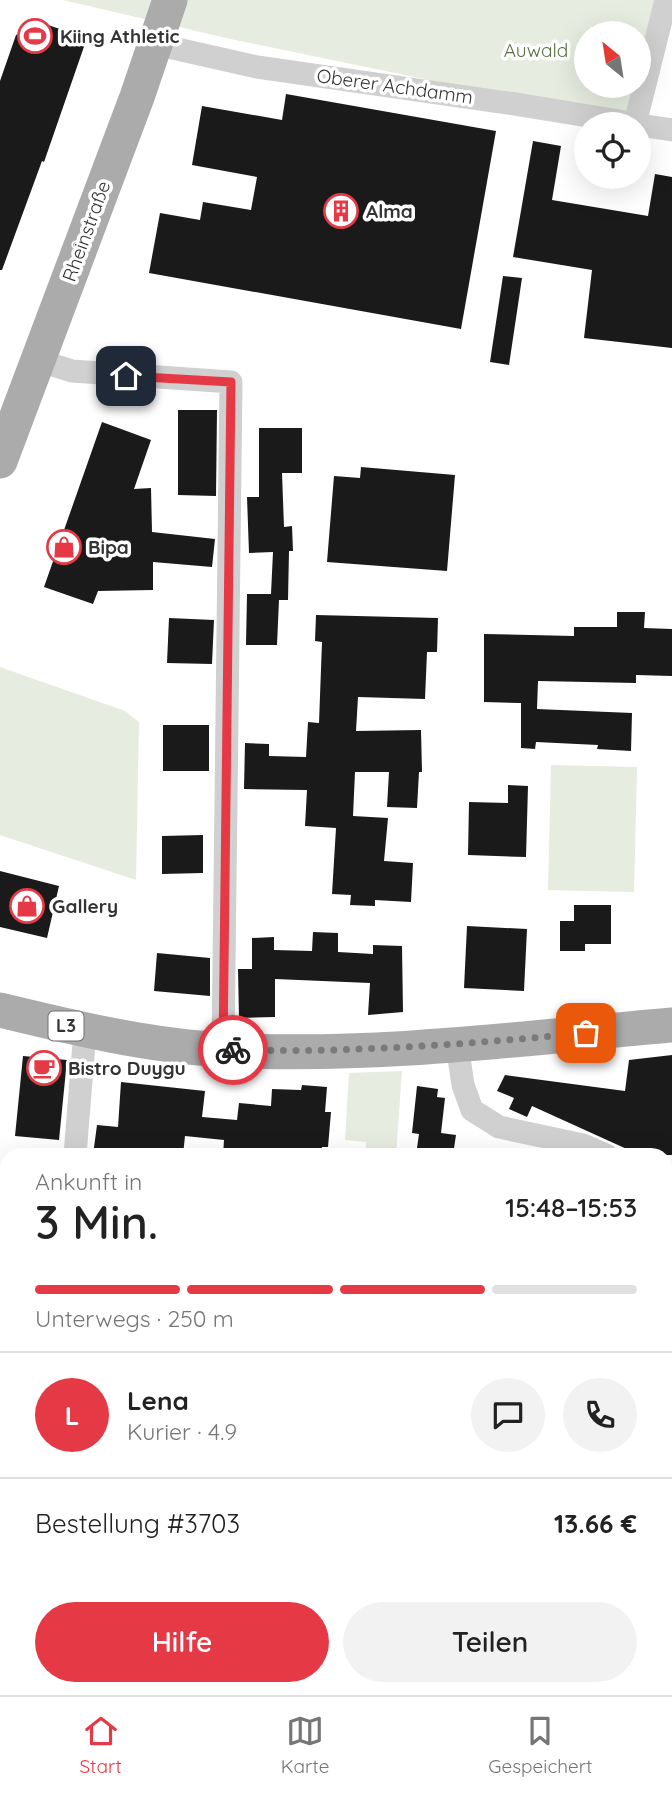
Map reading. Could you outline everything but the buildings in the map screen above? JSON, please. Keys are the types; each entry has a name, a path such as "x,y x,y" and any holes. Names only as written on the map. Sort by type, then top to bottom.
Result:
{"main road":[{"name":"Rheinstraße","path":"0,461 170,0"},
{"name":"L3","path":"0,1010 85,1031 223,1050 320,1052 401,1049 672,1025"}],"street":[{"path":"640,112 666,0"},
{"name":"Oberer Achdamm","path":"155,44 257,67 574,114"},
{"name":"Oberer Achdamm","path":"651,126 672,130"},
{"path":"37,360 72,371 231,382 223,1050"},
{"path":"76,1148 85,1031"},
{"path":"457,1044 463,1085 472,1110 499,1127 590,1148"}],"green space":[{"name":"Auwald","path":"63,0 662,0 651,42 651,21 574,21 574,98 636,98 632,112 596,112 226,38"},
{"path":"0,667 125,711 139,722 136,880 0,835"},
{"path":"551,765 637,767 634,892 548,890"},
{"path":"402,1071 396,1148 366,1148 366,1142 345,1140 349,1073"}],"way so far":[{"path":"233,1050 307,1052 401,1049 586,1033"}],"place":[{"name":"Kiing Athletic","path":"35,36"},
{"name":"Alma","path":"341,211"},
{"name":"Bipa","path":"64,547"},
{"name":"Gallery","path":"27,906"},
{"name":"Bistro Duygu","path":"44,1068"}],"route":[{"path":"126,376 231,382 223,1050 233,1050"}]}
